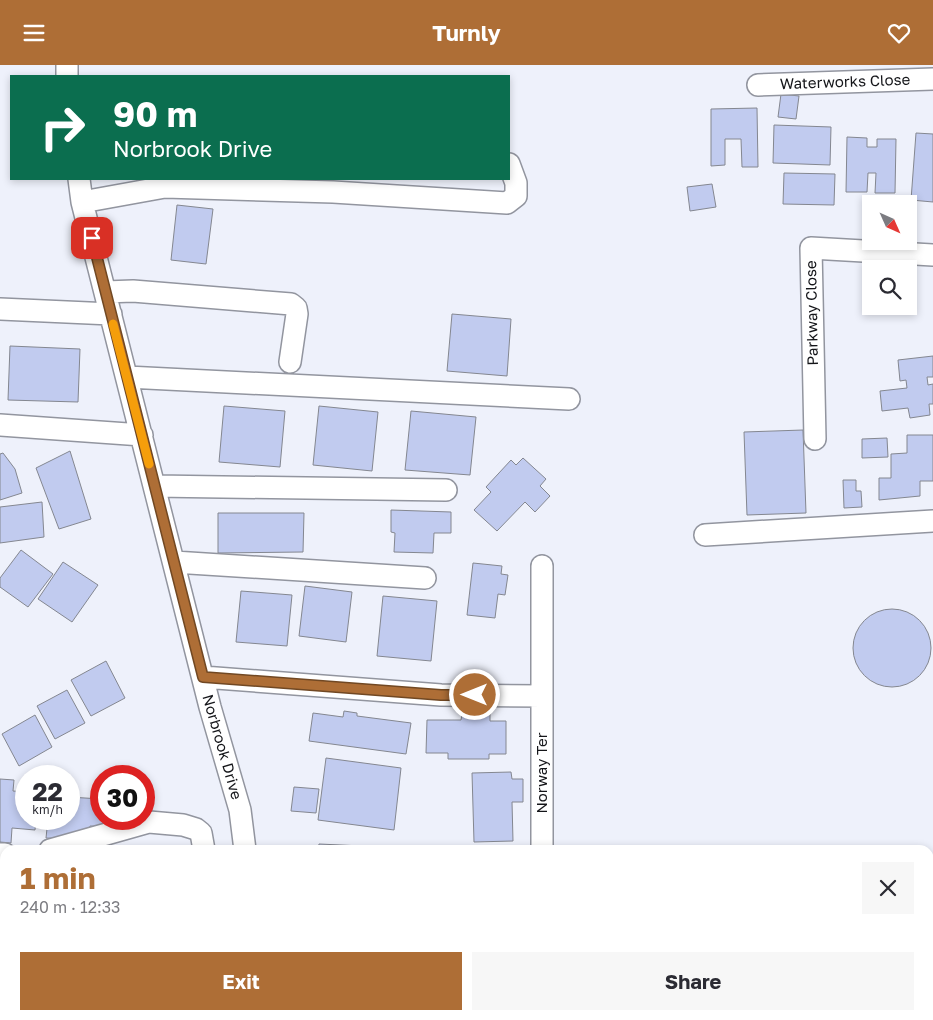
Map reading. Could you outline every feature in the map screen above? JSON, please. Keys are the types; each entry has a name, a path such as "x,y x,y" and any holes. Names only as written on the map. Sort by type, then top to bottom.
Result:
{"street":[{"name":"Waterworks Close","path":"758,85 933,79"},
{"path":"82,202 165,187 333,192 507,203 516,196 516,183 510,167"},
{"name":"Norbrook Drive","path":"79,180 82,202 203,677 240,810 244,845"},
{"name":"Parkway Close","path":"815,439 811,248 933,255"},
{"path":"106,292 133,291 291,303 296,308 297,314 290,362"},
{"path":"0,309 111,314"},
{"path":"127,377 569,399"},
{"path":"0,425 142,435"},
{"path":"155,486 446,490"},
{"path":"705,535 933,521"},
{"path":"174,562 425,578"},
{"name":"Norway Ter","path":"542,566 542,845"},
{"path":"203,677 441,695 542,696"},
{"path":"68,845 149,822 183,825 196,829 201,833 203,845"}],"building":[{"path":"781,94 799,96 796,119 778,117"},
{"path":"757,108 758,167 742,167 741,139 725,139 725,165 711,166 711,109"},
{"path":"774,125 831,127 830,165 773,163"},
{"path":"916,133 933,134 933,202 918,201 918,195 911,195"},
{"path":"847,137 867,138 867,147 877,147 877,139 896,139 895,193 875,193 876,173 868,173 867,192 846,192"},
{"path":"784,173 835,174 834,205 783,204"},
{"path":"712,184 716,207 690,211 687,187"},
{"path":"177,205 213,209 206,264 171,260"},
{"path":"452,314 511,319 507,376 447,371"},
{"path":"10,346 80,349 78,402 8,400"},
{"path":"933,356 933,377 927,377 928,385 933,384 933,404 929,404 930,415 910,418 908,408 882,411 880,391 907,388 906,380 900,381 898,360"},
{"path":"224,406 285,411 280,467 219,462"},
{"path":"319,406 378,412 372,471 313,465"},
{"path":"411,411 476,417 470,475 405,470"},
{"path":"803,430 806,513 747,515 744,432"},
{"path":"907,435 933,435 933,481 920,481 920,496 879,500 879,478 891,478 891,454 907,453"},
{"path":"887,438 888,457 862,458 862,439"},
{"path":"70,451 91,519 59,529 36,468"},
{"path":"3,453 15,469 22,493 0,500 0,454"},
{"path":"523,458 546,479 540,486 550,496 535,512 525,502 497,531 474,510 491,492 486,487 511,460 516,465"},
{"path":"843,480 856,480 856,491 861,491 862,507 844,508"},
{"path":"42,502 44,537 0,543 0,507"},
{"path":"391,510 451,512 451,533 434,533 433,553 394,552 395,533 391,532"},
{"path":"218,513 304,513 303,552 218,553"},
{"path":"21,550 53,574 28,607 0,587 0,578"},
{"path":"63,562 98,585 72,622 38,599"},
{"path":"473,563 502,566 501,574 508,575 505,595 498,594 495,618 467,615"},
{"path":"305,586 352,592 346,642 299,636"},
{"path":"241,591 292,595 287,646 236,642"},
{"path":"383,596 437,601 431,661 377,656"},
{"path":"892,609 907,612 924,626 928,633 931,648 928,663 914,680 907,684 892,687 877,684 860,670 856,663 853,648 856,633 870,616 877,612"},
{"path":"106,661 125,698 91,716 71,680"},
{"path":"67,690 85,723 55,739 37,706"},
{"path":"344,711 357,713 357,716 411,723 406,754 309,741 313,713 343,717"},
{"path":"462,714 490,714 490,721 506,721 506,754 489,754 489,759 448,759 448,753 426,753 427,720 461,720"},
{"path":"35,715 52,747 18,765 2,734"},
{"path":"326,758 401,768 394,830 318,820"},
{"path":"511,772 512,779 523,779 523,802 512,802 513,841 474,842 472,773"},
{"path":"0,779 14,780 15,828 12,828 11,843 0,842"},
{"path":"294,787 319,789 316,813 291,811"},
{"path":"80,798 90,798 89,836 66,834 65,839 46,838 47,830 80,830"}],"slow traffic":[{"path":"113,324 149,464"}],"route":[{"path":"92,238 203,677 441,695 475,695"}]}
